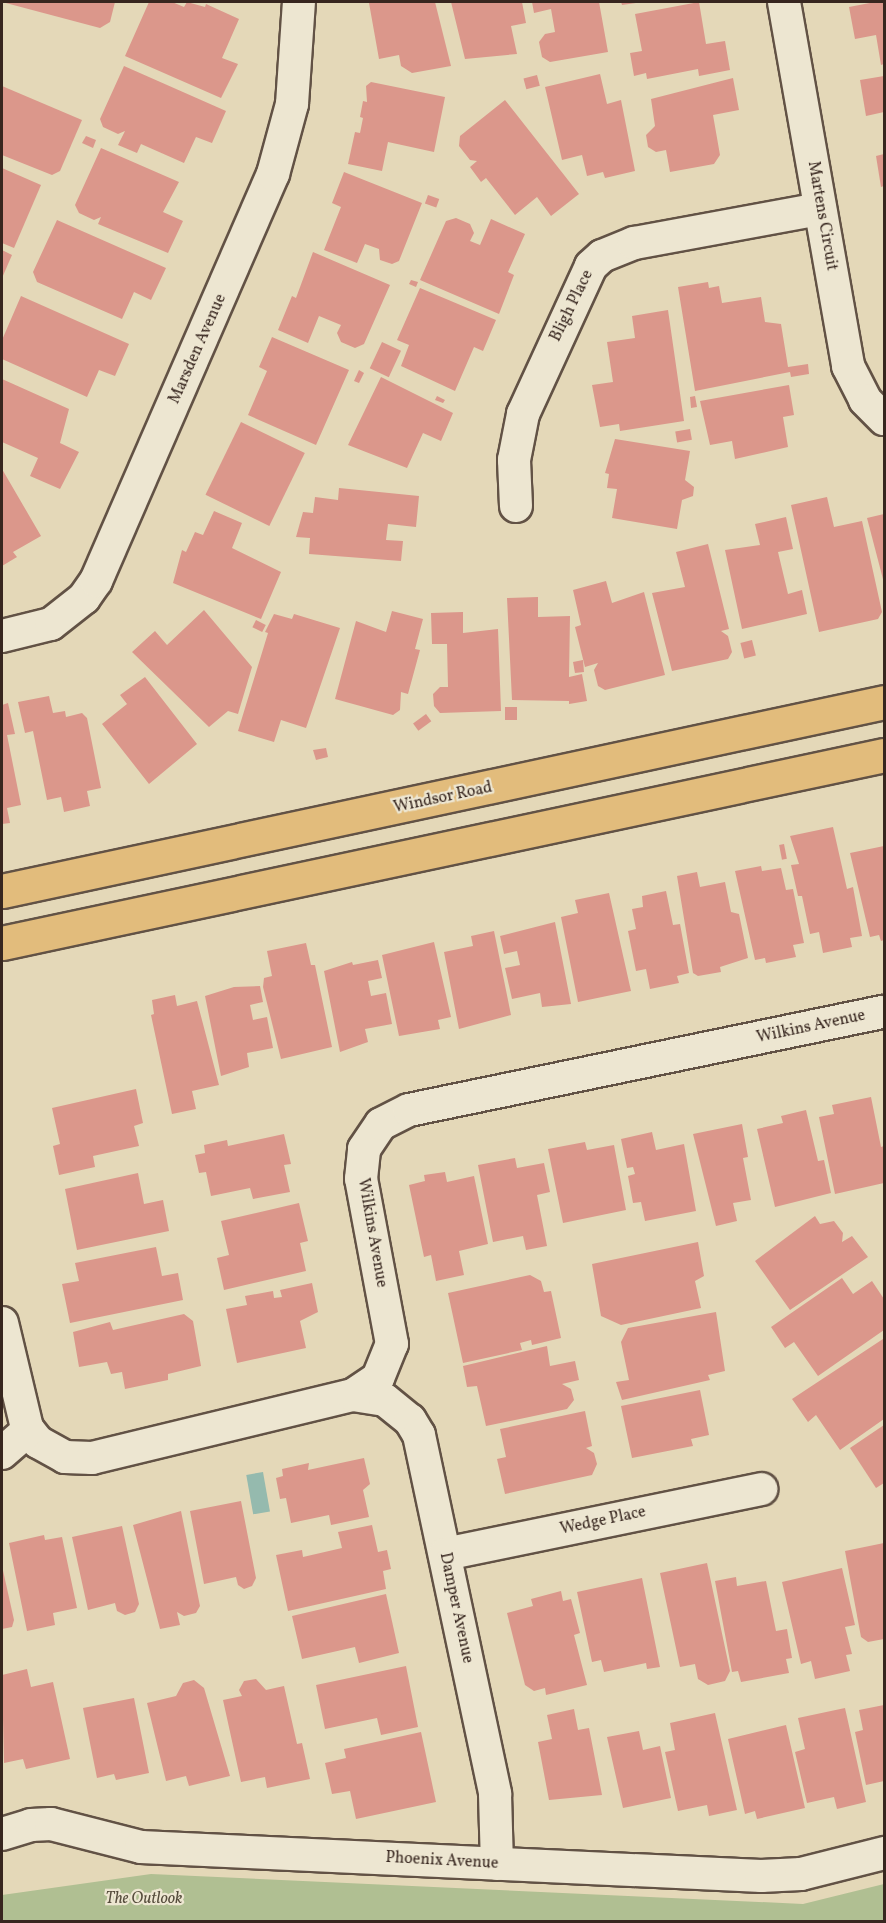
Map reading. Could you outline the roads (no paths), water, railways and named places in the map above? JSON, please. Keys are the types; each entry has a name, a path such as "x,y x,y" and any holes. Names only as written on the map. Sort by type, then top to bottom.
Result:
{"main road":[{"name":"Windsor Road","path":"2,891 885,702"},
{"path":"2,943 885,755"}],"street":[{"name":"Marsden Avenue","path":"2,636 51,624 76,605 96,581 273,174 292,104 298,63 300,2"},
{"name":"Martens Circuit","path":"784,2 848,366 865,400 885,419"},
{"name":"Bligh Place","path":"516,506 514,460 523,414 591,266 617,247 820,209"},
{"name":"Wilkins Avenue","path":"2,1323 20,1412 28,1430 52,1452 64,1457 92,1458 353,1395 378,1378 392,1344 361,1179 364,1149 381,1124 410,1110 885,1011"},
{"name":"Damper Avenue","path":"353,1395 385,1400 410,1420 423,1451 495,1794 497,1864"},
{"path":"2,1453 28,1430"},
{"name":"Wedge Place","path":"445,1554 761,1489"},
{"name":"Phoenix Avenue","path":"2,1834 31,1825 51,1824 141,1847 761,1876 810,1872 885,1853"}],"water":[{"path":"263,1472 270,1511 253,1514 246,1475"}],"park label":[{"name":"The Outlook","path":"144,1899"}]}
